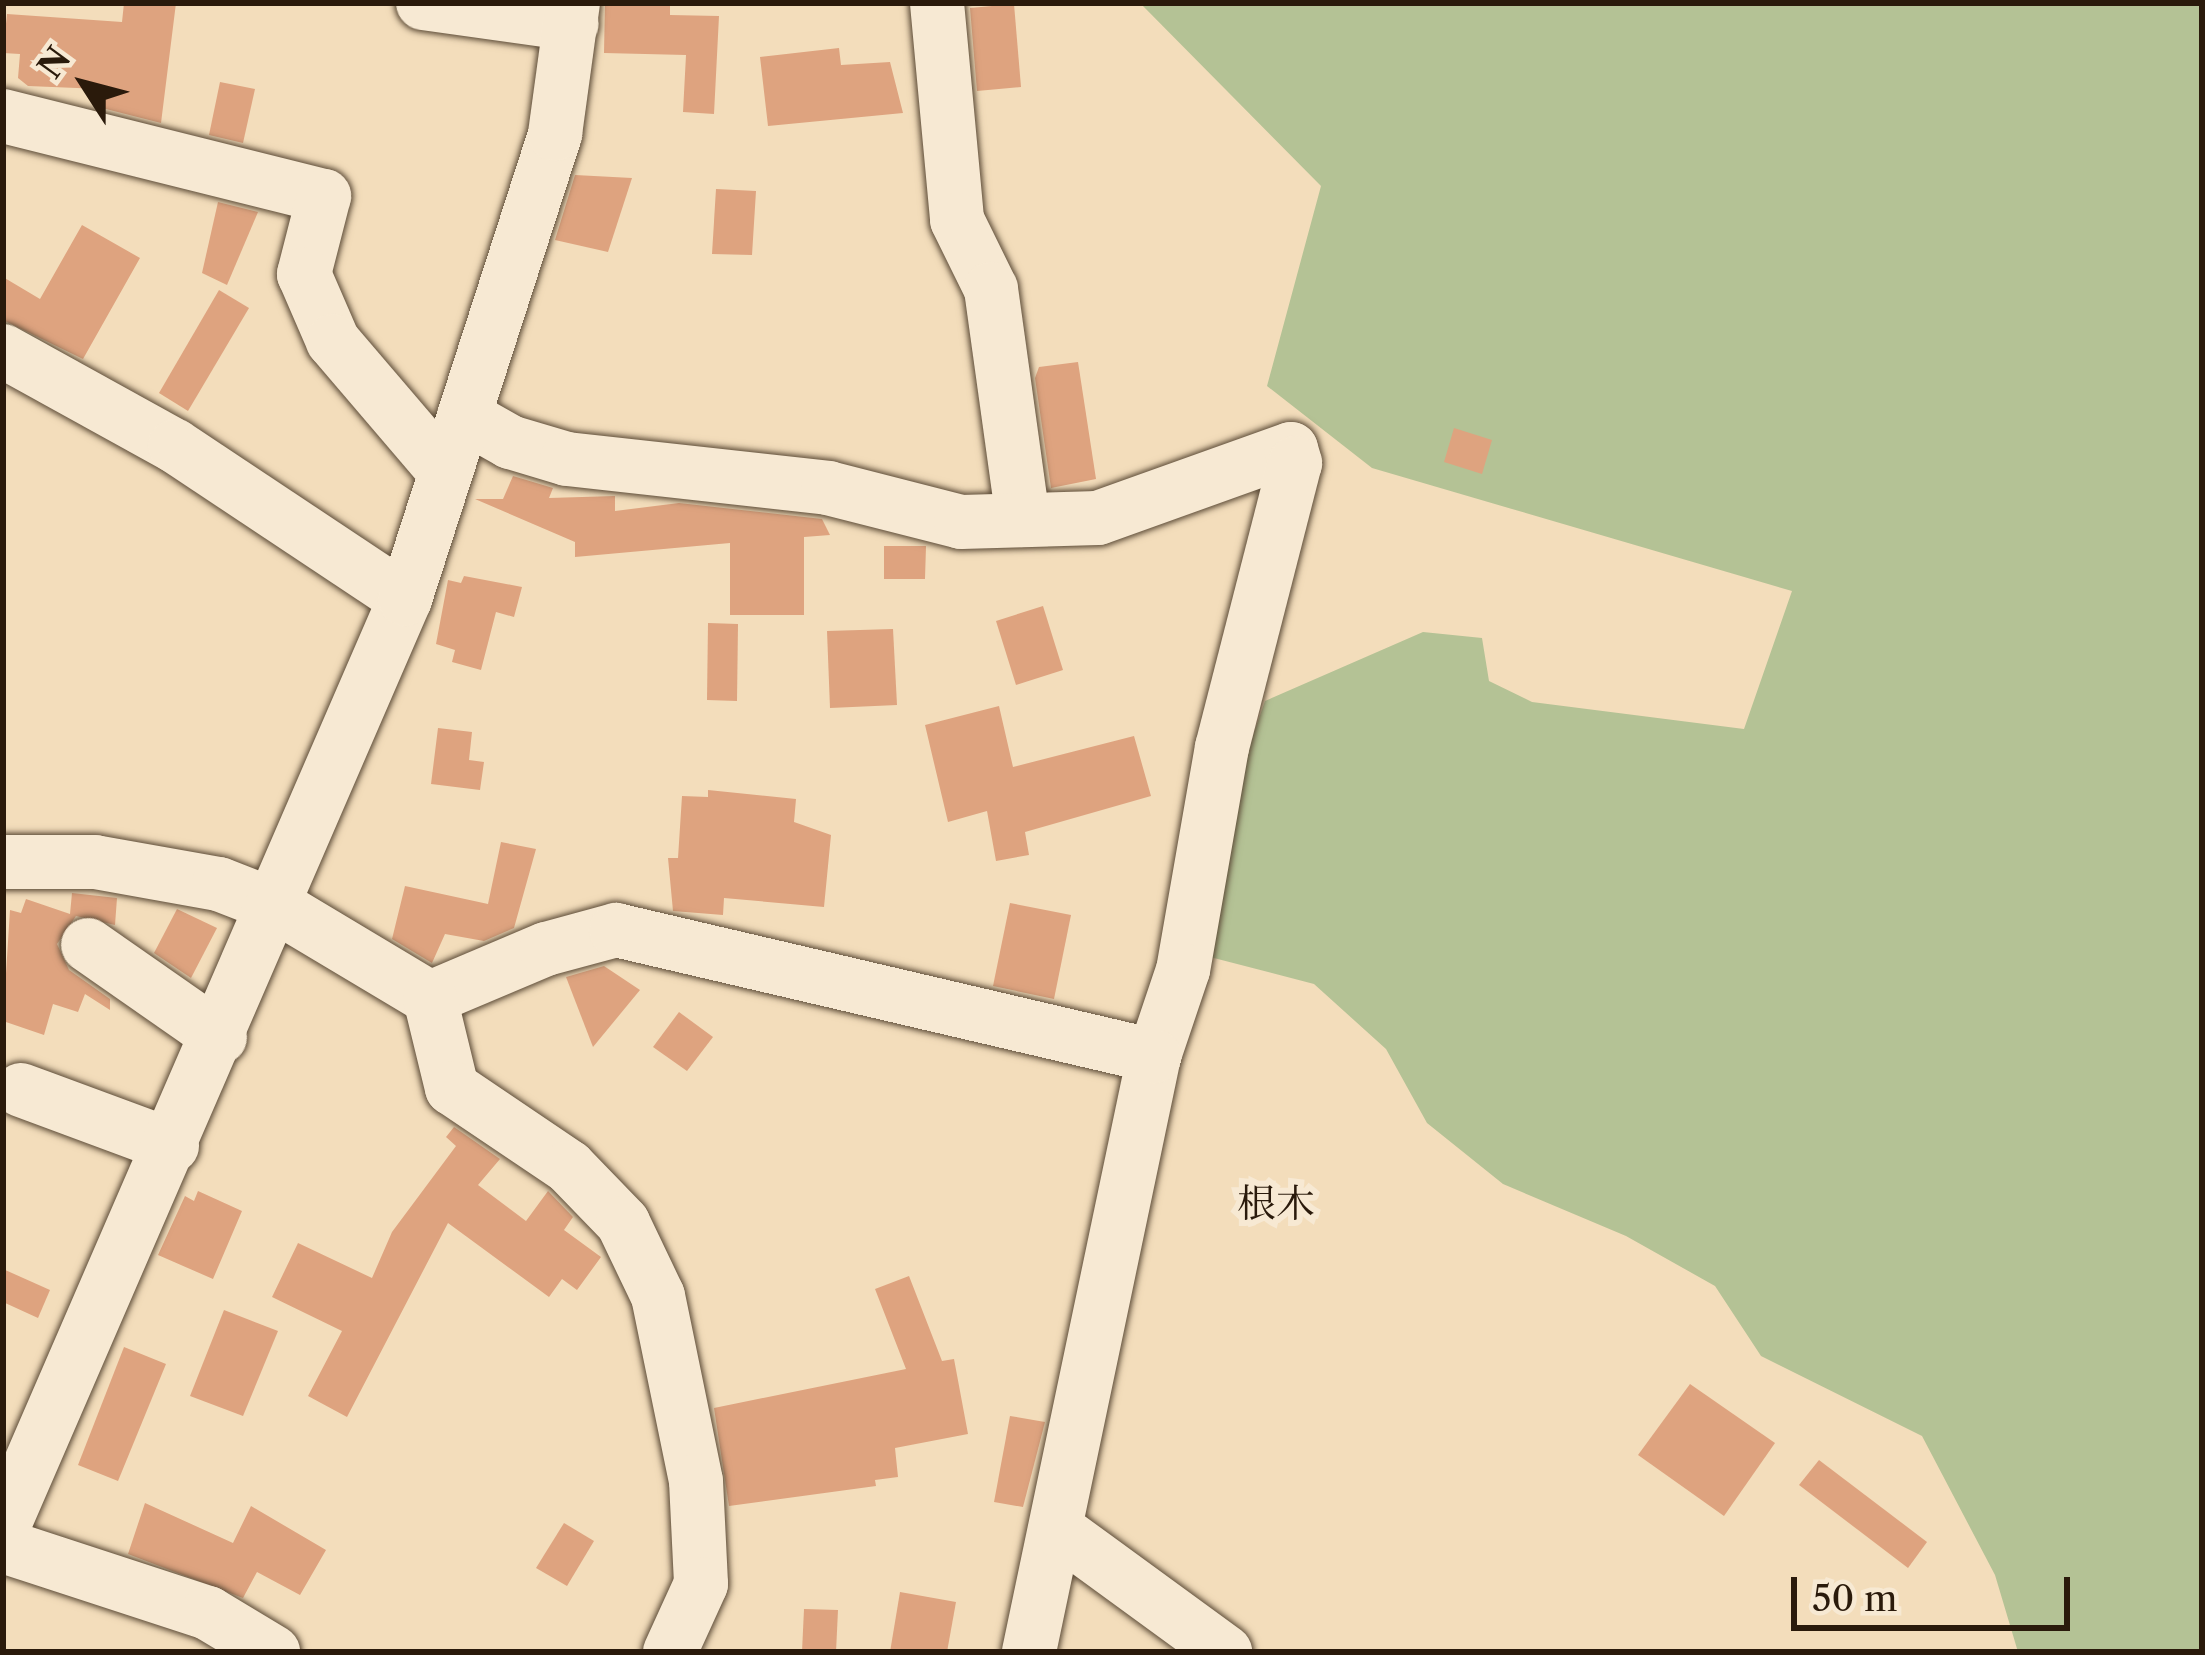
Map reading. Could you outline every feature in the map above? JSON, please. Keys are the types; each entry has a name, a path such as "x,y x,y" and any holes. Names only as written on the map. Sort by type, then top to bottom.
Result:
{"street":[{"path":"3,1527 278,908 405,599 555,134 573,13 423,3"},
{"path":"938,3 957,220 991,289 1023,520"},
{"path":"3,116 324,196 304,274 326,324 394,422 443,470"},
{"path":"3,351 176,446 405,599"},
{"path":"464,416 510,442 567,459 828,488 961,522 1098,518 1255,456 1291,449 1295,463 1222,746 1183,970 1154,1056 1029,1652"},
{"path":"3,862 150,868 278,908 430,998 452,1088 569,1167 623,1223 658,1296 687,1422 701,1584 670,1652"},
{"path":"430,998 546,949 616,930 1154,1056"},
{"path":"88,945 220,1037"},
{"path":"21,1090 172,1147"},
{"path":"1058,1530 1225,1652"},
{"path":"3,1546 208,1613 273,1652"}],"green space":[{"path":"1140,3 2202,3 2202,1652 2018,1652 1995,1575 1922,1436 1761,1356 1715,1286 1626,1236 1503,1184 1427,1123 1386,1049 1314,984 1210,957 1246,755 1265,701 1423,632 1482,638 1489,681 1532,702 1744,729 1792,591 1372,468 1267,386 1321,186"}],"building":[{"path":"124,3 176,3 161,123 98,107 101,89 28,86 18,78 20,54 3,53 7,14 122,22"},
{"path":"605,3 670,3 670,15 719,16 714,114 683,112 686,55 604,53"},
{"path":"1014,4 1021,87 977,91 970,8"},
{"path":"839,48 841,65 890,62 903,113 768,126 760,57"},
{"path":"220,82 255,89 243,143 209,135"},
{"path":"575,175 632,178 608,252 555,240"},
{"path":"716,189 756,191 752,255 712,254"},
{"path":"218,202 258,212 227,285 202,273"},
{"path":"82,225 140,258 83,359 3,320 3,277 40,299"},
{"path":"219,290 249,308 188,411 159,393"},
{"path":"1078,362 1096,479 1051,488 1035,378 1039,367"},
{"path":"1454,428 1492,440 1482,474 1444,462"},
{"path":"513,476 553,488 549,498 615,496 615,511 679,503 822,519 830,535 804,537 804,615 730,615 730,543 575,557 575,542 475,499 503,499"},
{"path":"884,546 926,546 925,579 884,579"},
{"path":"464,576 522,587 514,617 496,612 481,670 452,662 455,650 436,644 448,580 461,583"},
{"path":"1043,606 1063,670 1016,685 996,621"},
{"path":"708,623 738,624 737,701 707,700"},
{"path":"893,629 897,705 830,708 827,631"},
{"path":"999,706 1013,767 1134,736 1151,796 1025,832 1029,855 996,861 987,811 948,822 925,725"},
{"path":"438,728 472,732 469,760 484,762 480,790 431,784"},
{"path":"708,790 796,799 794,822 831,835 824,907 724,898 723,915 673,911 668,858 678,858 682,796 708,797"},
{"path":"501,842 536,849 514,928 484,941 445,934 432,963 392,939 405,886 488,904"},
{"path":"72,893 117,898 115,925 76,916 57,944 69,970 110,999 110,1010 85,994 78,1012 53,1004 44,1035 3,1021 10,910 21,913 26,899 70,914"},
{"path":"1010,903 1071,915 1054,999 993,986"},
{"path":"177,909 217,928 191,978 154,953"},
{"path":"604,966 640,990 593,1047 566,977"},
{"path":"679,1012 713,1037 687,1071 653,1047"},
{"path":"454,1127 500,1159 478,1185 526,1221 548,1191 573,1217 564,1230 601,1257 577,1290 562,1279 549,1297 448,1223 347,1417 308,1396 342,1331 272,1297 298,1243 372,1278 392,1232 456,1146 446,1137"},
{"path":"198,1191 242,1211 213,1279 158,1255 185,1196 194,1201"},
{"path":"3,1269 50,1290 38,1318 3,1302"},
{"path":"909,1276 942,1361 954,1359 968,1434 895,1448 898,1477 875,1480 876,1486 729,1506 714,1408 906,1369 875,1289"},
{"path":"224,1310 278,1331 243,1416 190,1396"},
{"path":"124,1347 166,1364 118,1481 78,1465"},
{"path":"1690,1384 1775,1443 1724,1516 1638,1455"},
{"path":"1010,1416 1045,1422 1023,1507 994,1502"},
{"path":"1819,1460 1927,1542 1908,1568 1799,1485"},
{"path":"145,1503 233,1543 251,1506 326,1550 300,1595 257,1572 243,1598 128,1554"},
{"path":"564,1523 594,1541 567,1586 536,1568"},
{"path":"900,1592 956,1602 947,1652 890,1652"},
{"path":"804,1609 838,1610 836,1652 802,1652"}],"district":[{"name":"根木","path":"1276,1203"}]}
